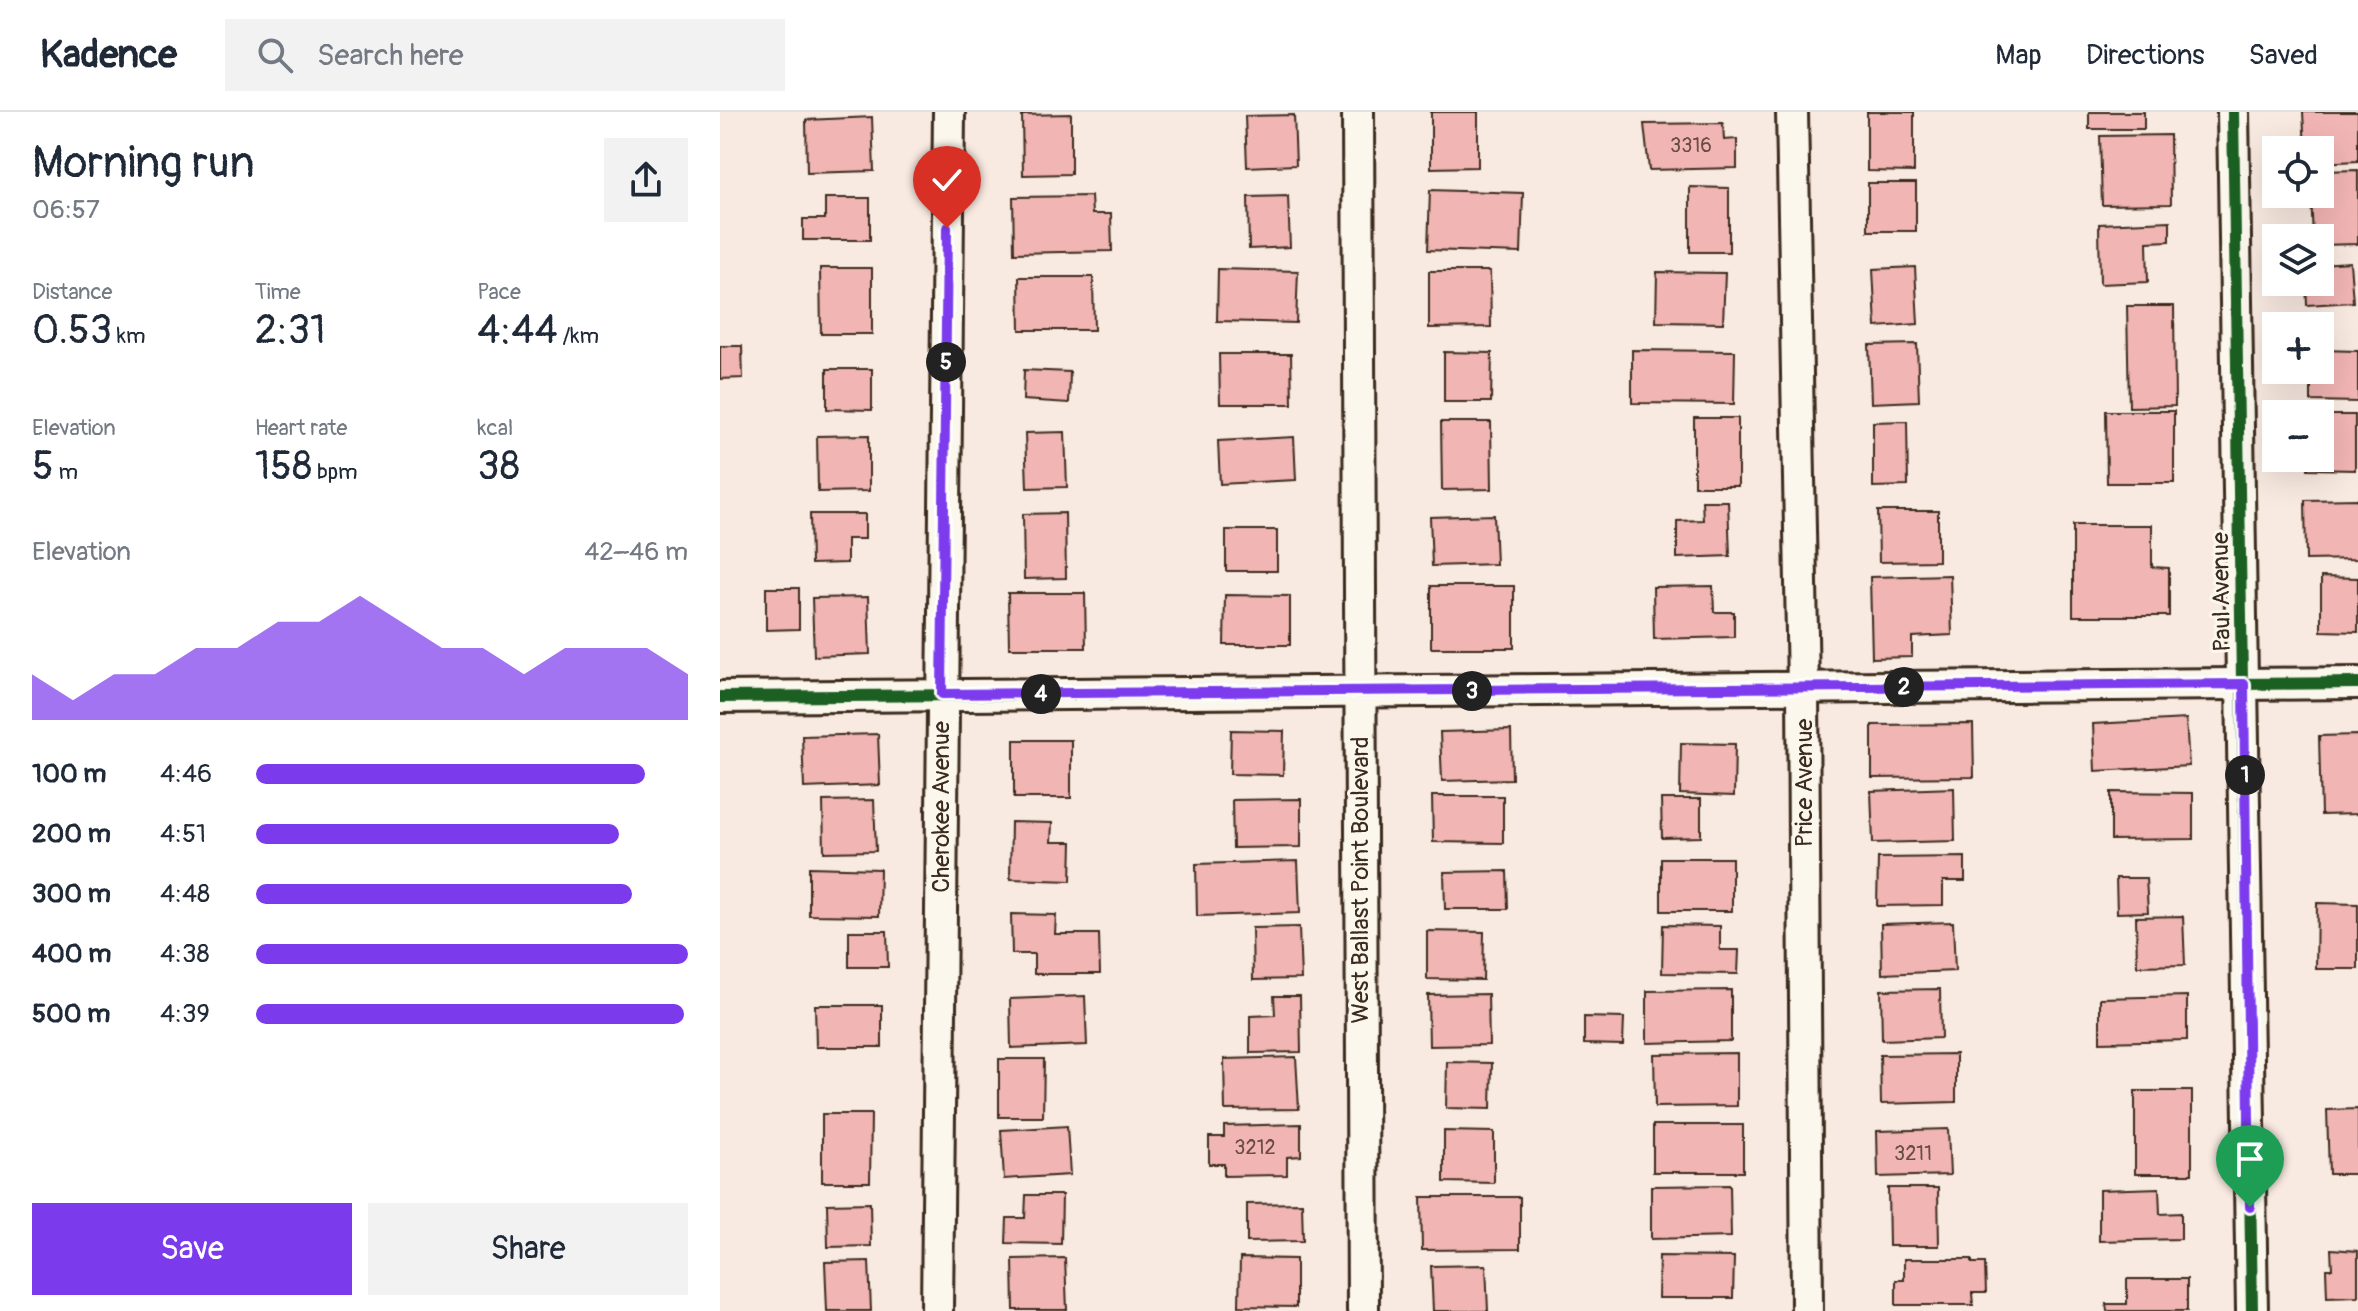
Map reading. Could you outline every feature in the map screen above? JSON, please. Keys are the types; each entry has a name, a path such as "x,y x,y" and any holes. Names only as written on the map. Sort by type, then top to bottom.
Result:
{"street":[{"name":"Cherokee Avenue","path":"937,1311 949,112"},
{"name":"West Ballast Point Boulevard","path":"1358,112 1363,1311"},
{"name":"Price Avenue","path":"1792,112 1803,687 1807,1311"},
{"name":"Paul Avenue","path":"2233,112 2252,1311"},
{"path":"720,697 2358,683"}],"building":[{"path":"1431,112 1478,112 1478,167 1431,168"},
{"path":"1867,112 1914,112 1914,172 1867,171"},
{"path":"2089,112 2144,112 2144,129 2089,129"},
{"path":"2303,112 2358,112 2358,161 2334,162 2334,136 2304,136"},
{"path":"1071,114 1071,174 1023,175 1022,115"},
{"path":"1294,115 1296,165 1247,167 1245,116"},
{"path":"872,117 874,171 807,173 806,120"},
{"path":"1723,123 1724,140 1737,139 1737,168 1649,170 1644,124"},
{"path":"2170,135 2171,204 2102,205 2100,136"},
{"path":"2358,170 2358,244 2334,245 2334,224 2312,224 2312,208 2334,208 2334,171"},
{"path":"1868,183 1916,183 1916,231 1868,231"},
{"path":"1690,187 1729,188 1729,252 1690,252"},
{"path":"1430,190 1523,193 1521,253 1428,250"},
{"path":"1091,196 1092,214 1111,214 1112,251 1014,253 1013,197"},
{"path":"1288,196 1290,247 1249,249 1248,197"},
{"path":"825,198 870,198 870,240 803,240 803,219 825,219"},
{"path":"2170,221 2170,241 2147,242 2148,282 2100,284 2099,224"},
{"path":"2350,262 2353,302 2307,305 2307,296 2334,296 2334,263"},
{"path":"1915,267 1918,324 1876,327 1873,269"},
{"path":"820,268 872,268 872,334 821,334"},
{"path":"1218,269 1298,271 1296,323 1217,321"},
{"path":"1429,271 1490,271 1491,327 1429,328"},
{"path":"1657,272 1725,273 1723,323 1656,322"},
{"path":"1019,277 1093,277 1094,330 1020,330"},
{"path":"2127,306 2174,306 2175,406 2129,407"},
{"path":"1917,344 1919,401 1871,403 1869,345"},
{"path":"720,346 742,346 743,378 720,379"},
{"path":"1632,350 1735,351 1734,404 1632,403"},
{"path":"2334,350 2358,351 2358,402 2311,400 2311,384 2334,384"},
{"path":"1444,352 1492,353 1491,402 1444,402"},
{"path":"1219,354 1291,354 1292,404 1220,404"},
{"path":"827,369 872,369 872,410 827,409"},
{"path":"1024,370 1070,372 1069,403 1023,400"},
{"path":"2106,411 2174,411 2174,483 2107,483"},
{"path":"2334,415 2355,415 2355,470 2334,470"},
{"path":"1694,418 1738,418 1738,486 1694,486"},
{"path":"1907,421 1908,486 1873,487 1873,422"},
{"path":"1441,422 1491,422 1492,489 1442,490"},
{"path":"1065,432 1067,487 1027,488 1025,433"},
{"path":"869,435 869,491 818,492 817,436"},
{"path":"1294,437 1296,480 1220,484 1218,441"},
{"path":"2358,499 2358,559 2306,560 2305,500"},
{"path":"1702,501 1728,501 1730,556 1677,558 1677,521 1703,520"},
{"path":"1878,511 1938,511 1938,561 1879,562"},
{"path":"1065,513 1066,578 1024,579 1023,514"},
{"path":"810,514 865,514 865,539 847,539 847,563 811,564"},
{"path":"1494,515 1496,564 1432,566 1430,517"},
{"path":"2073,525 2152,525 2152,567 2169,568 2169,616 2073,616"},
{"path":"1226,530 1277,530 1277,571 1226,571"},
{"path":"1950,575 1952,635 1912,637 1912,657 1872,658 1870,577"},
{"path":"2321,577 2358,578 2358,632 2321,631"},
{"path":"1431,586 1514,586 1514,648 1431,648"},
{"path":"1713,586 1714,612 1734,612 1734,637 1654,639 1653,587"},
{"path":"766,588 799,588 799,629 766,630"},
{"path":"1008,593 1085,593 1086,648 1009,648"},
{"path":"1225,595 1290,596 1290,645 1224,645"},
{"path":"868,597 870,654 814,656 812,598"},
{"path":"2186,719 2189,766 2095,771 2093,724"},
{"path":"1973,724 1974,777 1872,778 1872,725"},
{"path":"1231,730 1284,731 1283,775 1230,774"},
{"path":"1511,730 1512,779 1442,781 1440,732"},
{"path":"878,734 880,785 804,788 802,736"},
{"path":"2358,735 2358,814 2321,815 2319,736"},
{"path":"1014,740 1071,740 1071,798 1014,798"},
{"path":"1681,743 1735,744 1734,796 1680,794"},
{"path":"1954,788 1955,841 1873,843 1871,791"},
{"path":"2111,792 2193,793 2193,839 2111,840"},
{"path":"1432,796 1503,796 1503,843 1433,842"},
{"path":"1301,799 1301,847 1233,848 1232,800"},
{"path":"1661,799 1701,799 1701,837 1662,838"},
{"path":"874,800 876,851 824,852 823,801"},
{"path":"1011,822 1052,823 1051,842 1072,842 1071,881 1010,879"},
{"path":"1965,857 1965,881 1943,881 1943,905 1877,906 1878,858"},
{"path":"1661,858 1732,858 1732,911 1661,911"},
{"path":"1298,861 1300,913 1197,916 1196,864"},
{"path":"809,867 880,869 879,916 809,915"},
{"path":"1507,871 1508,909 1445,909 1444,872"},
{"path":"2116,878 2146,878 2148,912 2117,913"},
{"path":"2317,903 2358,904 2358,969 2316,969"},
{"path":"1011,914 1056,915 1055,934 1099,934 1100,974 1034,974 1034,954 1012,954"},
{"path":"2183,916 2185,965 2137,966 2136,917"},
{"path":"1953,922 1955,971 1882,974 1881,924"},
{"path":"1663,925 1720,926 1720,950 1739,950 1738,974 1662,973"},
{"path":"1299,927 1301,979 1253,980 1252,928"},
{"path":"849,931 887,931 888,967 849,967"},
{"path":"1427,931 1484,932 1483,980 1427,979"},
{"path":"1940,989 1941,1038 1882,1040 1881,990"},
{"path":"1731,990 1731,1041 1647,1043 1647,991"},
{"path":"1488,994 1489,1045 1429,1046 1428,995"},
{"path":"1085,996 1087,1045 1011,1048 1010,999"},
{"path":"1274,996 1300,996 1301,1052 1250,1053 1250,1016 1275,1015"},
{"path":"2187,996 2187,1040 2100,1042 2100,998"},
{"path":"815,1005 882,1005 882,1047 816,1047"},
{"path":"1584,1017 1624,1018 1623,1045 1584,1044"},
{"path":"1737,1053 1737,1106 1655,1107 1654,1054"},
{"path":"1956,1054 1956,1102 1881,1104 1880,1055"},
{"path":"1296,1057 1299,1109 1225,1110 1224,1059"},
{"path":"999,1059 1044,1059 1043,1117 999,1117"},
{"path":"1447,1062 1492,1063 1491,1109 1446,1108"},
{"path":"2135,1091 2192,1091 2192,1174 2135,1174"},
{"path":"2358,1109 2358,1174 2329,1174 2327,1110"},
{"path":"822,1114 871,1114 870,1182 822,1182"},
{"path":"1301,1124 1301,1156 1287,1157 1287,1175 1224,1176 1224,1164 1209,1164 1209,1137 1224,1137 1224,1126"},
{"path":"1653,1125 1743,1125 1743,1172 1653,1172"},
{"path":"1067,1126 1070,1175 1004,1179 1001,1130"},
{"path":"1948,1129 1950,1175 1878,1177 1877,1131"},
{"path":"1444,1131 1494,1132 1494,1183 1444,1182"},
{"path":"1730,1185 1731,1237 1651,1239 1651,1186"},
{"path":"1888,1188 1938,1188 1939,1246 1889,1246"},
{"path":"2159,1188 2160,1214 2181,1213 2181,1239 2099,1241 2099,1190"},
{"path":"1026,1195 1062,1195 1061,1244 1006,1243 1007,1218 1025,1218"},
{"path":"1421,1197 1520,1197 1520,1249 1422,1250"},
{"path":"870,1203 871,1246 828,1247 827,1204"},
{"path":"1302,1203 1303,1241 1247,1242 1247,1204"},
{"path":"2331,1249 2358,1251 2358,1296 2327,1297 2326,1269 2332,1269"},
{"path":"1659,1256 1734,1257 1733,1298 1658,1298"},
{"path":"1065,1258 1067,1310 1014,1310 1013,1259"},
{"path":"1240,1258 1296,1259 1296,1307 1239,1306"},
{"path":"1904,1259 1972,1259 1972,1263 1985,1263 1986,1293 1972,1293 1973,1305 1896,1305 1896,1280 1904,1280"},
{"path":"869,1261 871,1311 827,1311 825,1262"},
{"path":"1486,1265 1488,1311 1433,1311 1431,1266"},
{"path":"2127,1279 2187,1279 2187,1311 2107,1311 2106,1304 2127,1304"}],"cycle path":[{"path":"2233,112 2252,1311"},
{"path":"720,697 2358,683"}],"route":[{"path":"947,228 942,694 2244,684 2250,1207"}]}
